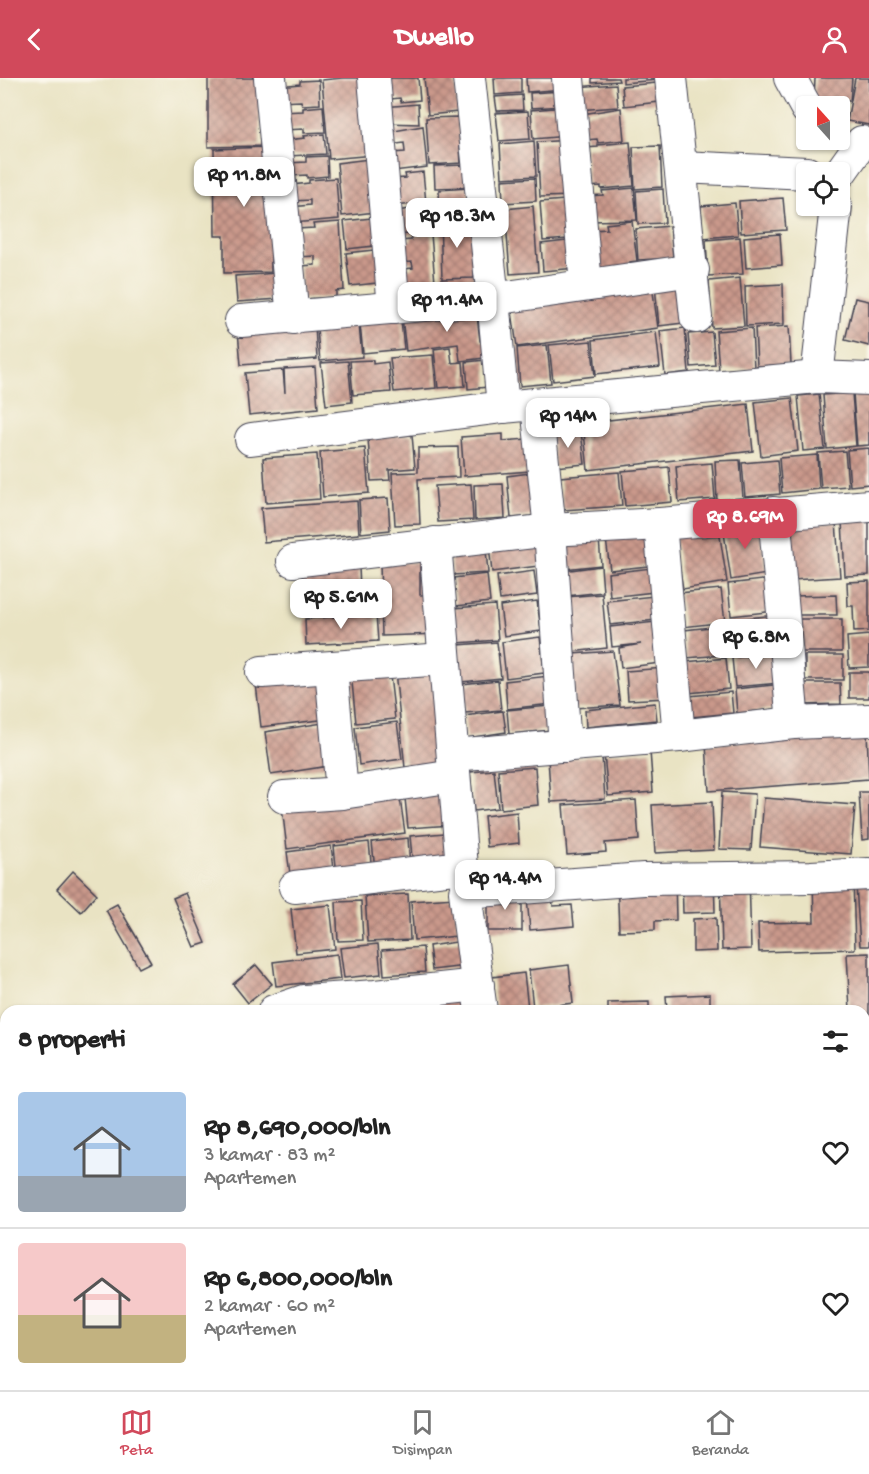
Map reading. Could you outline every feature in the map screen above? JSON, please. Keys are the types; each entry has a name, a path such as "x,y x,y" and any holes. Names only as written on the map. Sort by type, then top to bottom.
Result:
{"street":[{"path":"270,78 293,318"},
{"path":"375,78 394,308"},
{"path":"469,78 493,299 502,407"},
{"path":"568,78 586,285"},
{"path":"671,78 693,270 696,317"},
{"path":"790,78 800,96"},
{"path":"845,162 857,138"},
{"path":"681,167 796,172"},
{"path":"817,377 835,216"},
{"path":"241,321 493,299 693,270"},
{"path":"251,439 502,407 817,377 869,379"},
{"path":"537,405 550,530 565,746"},
{"path":"293,561 550,530 660,524 869,506"},
{"path":"774,513 793,723"},
{"path":"660,524 679,736"},
{"path":"295,887 462,867 435,543"},
{"path":"262,672 444,659"},
{"path":"331,668 342,793"},
{"path":"284,797 342,793 454,766 565,746 793,723 869,720"},
{"path":"292,1005 304,1001 376,1004 479,998 465,892 644,879 869,874"}],"building":[{"path":"208,78 260,78 260,146 208,147"},
{"path":"367,78 374,155 329,159 322,80"},
{"path":"380,78 418,78 420,100 401,102 400,98 382,100"},
{"path":"424,78 455,78 458,112 428,115"},
{"path":"494,78 521,78 521,93 495,95"},
{"path":"526,78 563,78 564,89 527,92"},
{"path":"592,78 618,78 619,81 592,83"},
{"path":"623,78 657,78 657,80 623,83"},
{"path":"815,78 852,78 850,101 850,96 814,96"},
{"path":"855,78 869,78 869,125 850,122 850,105"},
{"path":"319,80 320,104 302,105 301,101 278,102 278,86"},
{"path":"657,83 659,102 624,106 622,86"},
{"path":"616,84 618,107 577,110 575,87"},
{"path":"563,91 564,106 531,108 530,93"},
{"path":"522,95 523,110 497,111 495,97"},
{"path":"418,104 419,124 385,123 383,107"},
{"path":"323,106 325,132 304,133 304,129 283,130 282,112 303,111 303,108"},
{"path":"566,107 568,136 533,139 531,110"},
{"path":"621,108 624,140 598,143 597,139 585,140 582,114"},
{"path":"528,111 530,139 499,141 496,113"},
{"path":"458,117 461,163 429,165 426,118"},
{"path":"423,126 427,167 393,171 391,153 405,152 404,143 389,145 388,132"},
{"path":"324,134 326,154 288,156 287,140"},
{"path":"573,140 575,196 540,197 537,142"},
{"path":"534,141 536,176 502,178 500,144"},
{"path":"630,142 634,186 601,189 601,186 588,187 585,148"},
{"path":"660,146 662,187 635,189 633,147"},
{"path":"270,147 271,272 224,273 224,236 215,236 214,149"},
{"path":"327,156 328,176 307,178 307,175 288,176 287,163 306,162 306,157"},
{"path":"369,159 375,212 342,216 337,163"},
{"path":"466,165 467,187 435,188 434,166"},
{"path":"423,172 426,203 393,206 391,179 406,178 405,174"},
{"path":"336,178 339,219 292,223 291,207 310,205 310,200 293,201 292,185 309,183 309,180"},
{"path":"535,178 536,201 503,203 502,180"},
{"path":"469,188 469,215 440,216 439,190"},
{"path":"634,188 637,220 589,221 587,196 603,195 602,191"},
{"path":"663,189 665,223 638,224 636,191"},
{"path":"783,198 786,230 741,233 739,201"},
{"path":"577,199 580,238 543,241 540,202"},
{"path":"735,203 738,235 703,238 701,206"},
{"path":"533,206 538,272 510,274 505,209"},
{"path":"428,207 430,232 397,235 395,211"},
{"path":"381,217 383,245 347,249 344,221"},
{"path":"472,219 474,278 442,279 440,220"},
{"path":"632,221 637,261 630,262 631,269 598,272 593,230 607,229 606,224"},
{"path":"340,222 344,290 336,291 336,297 302,299 300,266 315,265 315,256 298,257 296,229 314,228 313,224"},
{"path":"670,226 673,258 638,260 636,229"},
{"path":"431,234 435,283 431,283 432,290 404,292 403,269 413,268 412,262 401,263 399,241 411,240 411,236"},
{"path":"780,234 782,265 746,268 744,237"},
{"path":"740,237 743,274 708,276 706,240"},
{"path":"575,240 577,268 543,271 541,244"},
{"path":"383,249 386,282 350,286 346,253"},
{"path":"277,273 279,299 237,302 235,276"},
{"path":"740,278 744,326 712,328 709,281"},
{"path":"678,283 683,323 659,326 655,286"},
{"path":"783,284 784,324 746,326 745,286"},
{"path":"652,285 658,328 517,347 511,304"},
{"path":"855,298 869,301 869,346 845,340"},
{"path":"476,307 480,341 490,340 492,357 460,361 458,344 406,351 402,317"},
{"path":"400,311 404,349 363,353 359,315"},
{"path":"359,325 362,357 320,361 317,330"},
{"path":"315,326 317,359 241,365 238,331"},
{"path":"789,326 791,364 757,366 755,328"},
{"path":"685,328 689,372 665,375 660,331"},
{"path":"752,328 754,368 719,370 716,331"},
{"path":"656,332 660,367 596,374 593,340"},
{"path":"712,332 715,365 691,367 688,334"},
{"path":"591,341 595,376 553,381 549,345"},
{"path":"547,345 551,383 520,386 517,348"},
{"path":"450,347 452,363 463,362 465,386 438,388 434,349"},
{"path":"433,355 436,388 394,392 390,358"},
{"path":"373,360 373,364 388,362 391,392 353,395 350,361"},
{"path":"486,360 488,387 468,389 466,362"},
{"path":"348,361 352,402 326,405 321,363"},
{"path":"315,367 318,408 249,415 245,373 283,370 285,393 284,369"},
{"path":"869,392 869,445 857,446 853,393"},
{"path":"852,393 856,446 827,449 823,395"},
{"path":"819,394 825,449 803,451 798,396"},
{"path":"792,398 798,451 761,456 755,402"},
{"path":"748,404 753,451 588,470 583,423"},
{"path":"581,432 585,464 555,467 551,435"},
{"path":"503,434 503,441 527,439 530,471 464,476 461,437"},
{"path":"412,435 415,468 389,470 390,480 371,481 368,438"},
{"path":"458,447 459,477 418,479 420,524 395,525 392,473 418,472 418,448"},
{"path":"365,448 369,493 323,497 320,452"},
{"path":"869,448 869,484 850,486 847,450"},
{"path":"845,451 848,486 821,488 818,453"},
{"path":"317,454 320,499 266,503 263,458"},
{"path":"817,455 819,489 782,493 779,458"},
{"path":"740,460 743,498 717,500 715,461"},
{"path":"777,460 780,494 745,497 742,463"},
{"path":"712,463 715,499 679,502 676,466"},
{"path":"669,467 672,502 625,506 622,471"},
{"path":"538,472 543,515 511,518 507,476"},
{"path":"619,472 622,506 563,510 560,477"},
{"path":"471,484 473,520 438,522 435,486"},
{"path":"503,484 505,518 475,520 474,485"},
{"path":"388,498 390,530 361,533 359,500"},
{"path":"357,501 359,534 264,542 261,508"},
{"path":"869,519 869,575 845,576 842,521"},
{"path":"758,521 767,574 731,580 723,526"},
{"path":"836,522 840,577 792,580 789,524"},
{"path":"719,530 727,582 683,589 675,537"},
{"path":"645,535 648,566 610,570 606,539"},
{"path":"599,538 601,565 564,569 562,542"},
{"path":"544,541 546,565 492,572 489,547"},
{"path":"486,550 488,573 452,575 451,553"},
{"path":"420,562 420,595 438,594 439,634 382,636 380,563"},
{"path":"601,566 603,592 566,596 563,571"},
{"path":"359,567 361,611 304,614 302,571"},
{"path":"652,568 654,592 610,597 608,573"},
{"path":"534,571 537,595 500,600 497,576"},
{"path":"487,574 490,602 456,606 453,578"},
{"path":"772,579 775,611 731,616 728,584"},
{"path":"869,581 869,631 854,632 853,606 848,606 847,582"},
{"path":"721,589 725,622 683,627 679,593"},
{"path":"602,594 607,648 571,652 566,597"},
{"path":"836,595 837,615 794,615 793,596"},
{"path":"654,596 656,620 610,625 607,601"},
{"path":"537,601 541,631 504,636 500,606"},
{"path":"495,605 498,640 457,643 454,608"},
{"path":"376,614 378,641 306,645 305,619"},
{"path":"775,615 779,652 733,657 729,620"},
{"path":"797,619 842,619 842,652 797,652"},
{"path":"656,622 668,662 621,668 619,648 641,644 612,647 610,627"},
{"path":"720,626 723,655 686,658 684,630"},
{"path":"869,635 869,667 849,668 847,637"},
{"path":"540,637 544,673 506,678 502,642"},
{"path":"497,642 501,678 461,682 458,645"},
{"path":"613,651 620,705 574,708 572,654"},
{"path":"777,654 779,683 735,687 732,658"},
{"path":"805,655 843,655 843,680 805,680"},
{"path":"726,658 729,689 688,693 685,662"},
{"path":"439,666 448,763 405,768 395,671"},
{"path":"389,667 395,719 356,723 351,672"},
{"path":"665,668 667,698 628,700 626,671"},
{"path":"849,672 869,672 869,698 849,698"},
{"path":"323,676 328,719 261,727 256,684"},
{"path":"549,676 551,704 507,709 505,681"},
{"path":"498,680 501,710 465,713 462,684"},
{"path":"799,683 840,683 841,704 799,705"},
{"path":"783,684 785,708 737,713 735,689"},
{"path":"731,692 733,713 691,717 689,696"},
{"path":"655,703 657,720 586,727 585,710"},
{"path":"550,706 552,730 509,734 507,710"},
{"path":"503,711 506,732 467,738 464,716"},
{"path":"329,722 335,765 271,775 265,732"},
{"path":"397,722 402,759 359,765 355,727"},
{"path":"867,732 869,779 709,791 706,744"},
{"path":"650,751 653,792 608,796 604,754"},
{"path":"602,756 605,799 551,802 548,759"},
{"path":"535,767 538,805 501,809 498,770"},
{"path":"494,770 498,808 474,811 470,772"},
{"path":"448,784 452,825 408,828 404,788"},
{"path":"399,791 405,833 287,849 282,807"},
{"path":"722,792 755,794 751,850 719,849"},
{"path":"859,792 869,792 869,839 862,840"},
{"path":"764,798 855,805 851,854 760,847"},
{"path":"636,800 639,840 605,843 606,852 567,855 563,805"},
{"path":"712,802 714,850 655,853 652,805"},
{"path":"517,812 519,843 487,847 484,816"},
{"path":"456,832 458,863 413,867 410,836"},
{"path":"408,838 410,867 375,870 372,842"},
{"path":"369,842 372,872 337,876 334,846"},
{"path":"331,846 335,876 291,881 287,852"},
{"path":"869,869 869,946 860,946 855,870"},
{"path":"73,871 97,894 81,912 57,889"},
{"path":"749,873 751,949 722,950 720,875"},
{"path":"617,876 675,877 676,920 655,921 655,930 619,931"},
{"path":"714,876 715,912 683,913 682,877"},
{"path":"853,877 855,949 759,952 758,923 814,922 813,878"},
{"path":"551,886 553,906 572,905 574,926 530,930 526,888"},
{"path":"488,890 522,890 522,931 488,931"},
{"path":"185,893 206,943 194,947 173,898"},
{"path":"408,894 410,940 368,942 365,896"},
{"path":"455,898 458,936 414,940 411,901"},
{"path":"361,901 363,940 338,941 336,902"},
{"path":"117,904 151,962 139,968 106,910"},
{"path":"330,905 335,949 296,953 291,909"},
{"path":"716,918 717,951 693,952 693,919"},
{"path":"463,941 466,966 432,970 429,946"},
{"path":"378,944 381,974 344,978 340,948"},
{"path":"423,947 425,972 384,975 382,950"},
{"path":"869,953 869,1005 850,1005 847,954"},
{"path":"337,954 340,979 276,986 273,962"},
{"path":"256,965 272,984 248,1003 233,984"},
{"path":"569,965 573,1003 533,1005 529,970"},
{"path":"524,973 528,1005 495,1005 492,977"},
{"path":"473,994 474,1005 428,1005 428,999"},
{"path":"710,994 710,1005 667,1005 666,996"},
{"path":"424,997 425,1005 383,1005 383,1002"},
{"path":"649,1002 649,1005 608,1005 608,1003"}]}
